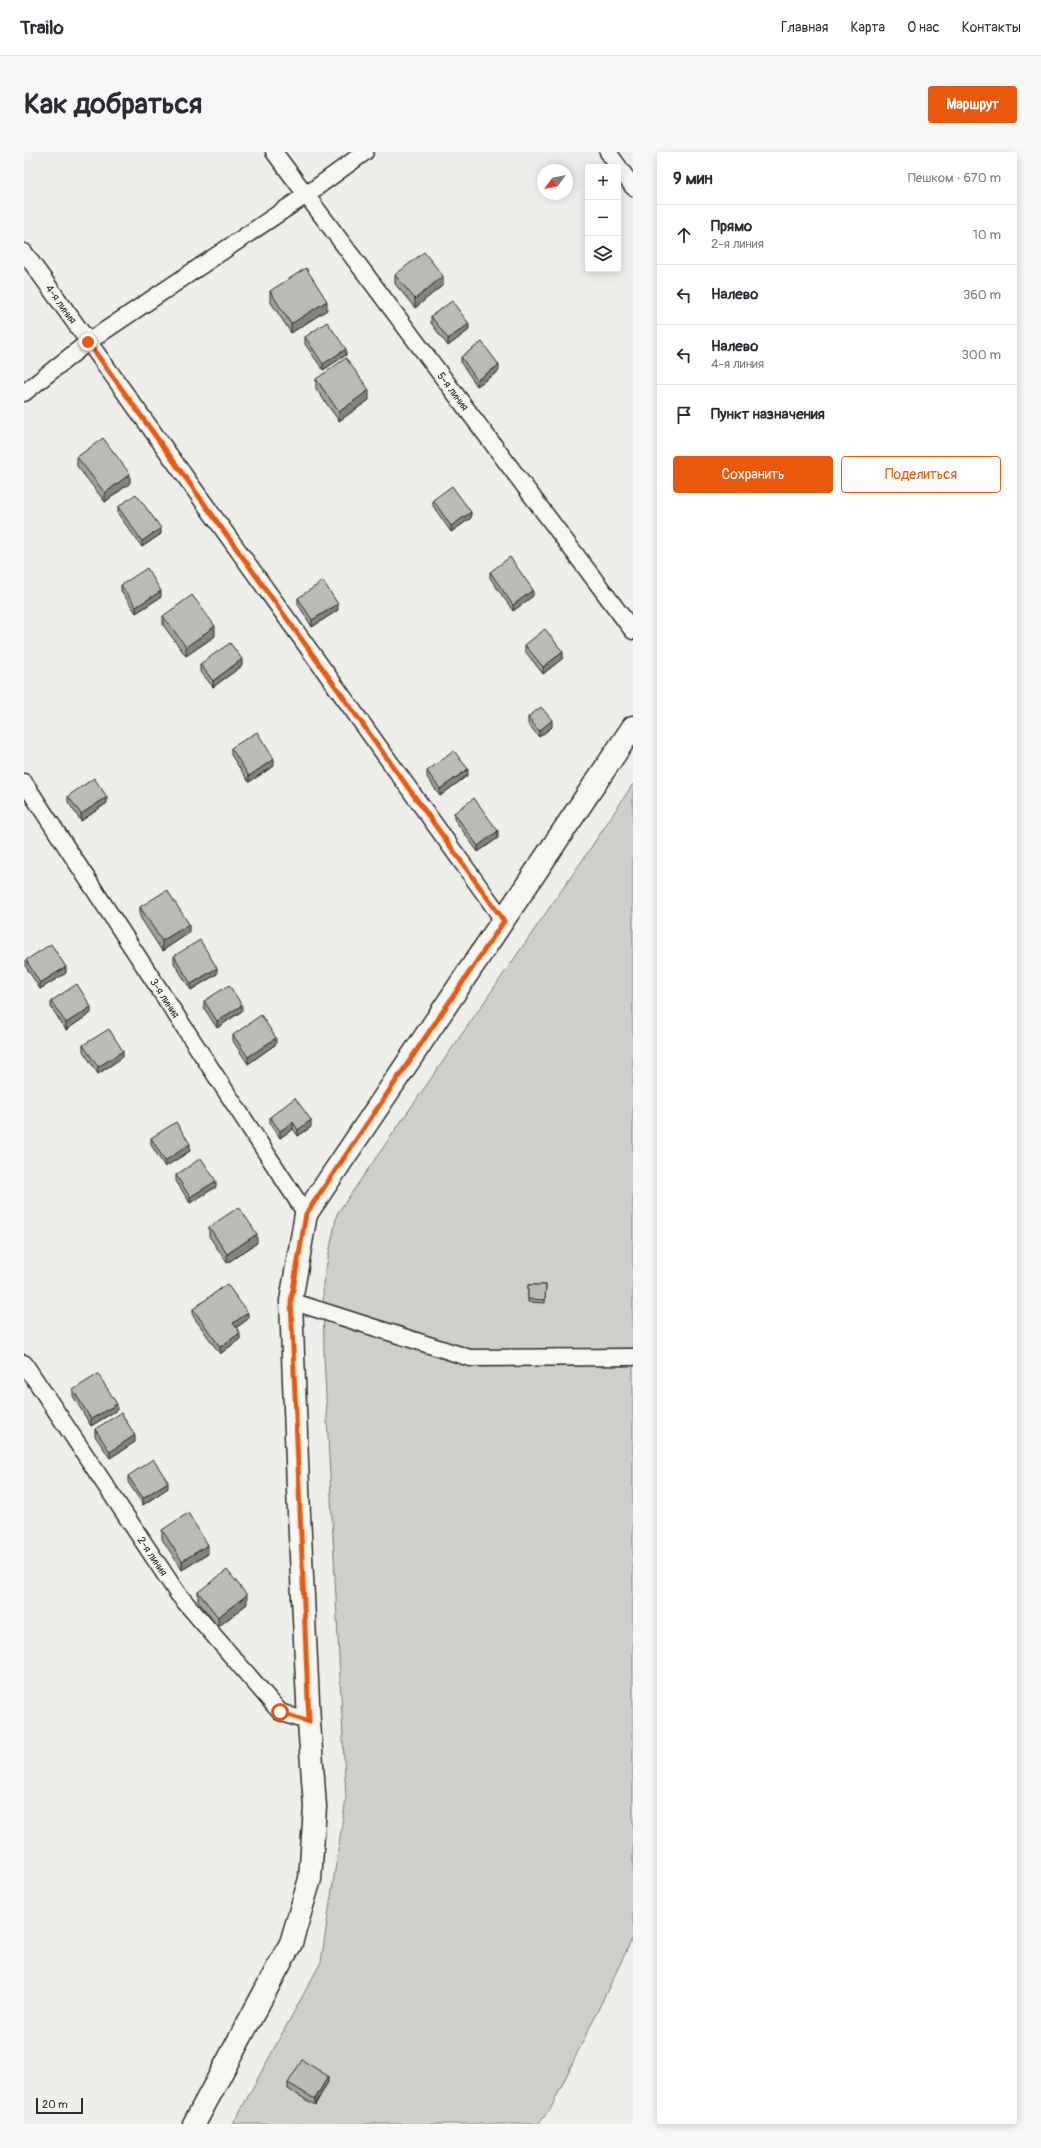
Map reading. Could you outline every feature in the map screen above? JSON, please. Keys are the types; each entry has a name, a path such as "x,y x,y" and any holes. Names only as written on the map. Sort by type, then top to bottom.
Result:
{"street":[{"name":"5-я линия","path":"274,152 633,631"},
{"path":"24,393 88,342 306,195 365,152"},
{"path":"608,152 633,187"},
{"name":"4-я линия","path":"24,252 504,921"},
{"path":"194,2124 291,1943 310,1879 315,1807 309,1722 291,1301 306,1214 633,728"},
{"name":"3-я линия","path":"24,782 306,1214"},
{"path":"291,1301 470,1358 633,1357"},
{"name":"2-я линия","path":"24,1363 178,1594 280,1712 309,1722"}],"shaded area":[{"path":"633,784 633,1937 550,2110 538,2124 233,2124 321,1962 346,1798 324,1357 323,1283 337,1214 582,861"}],"building":[{"path":"424,252 443,276 415,299 395,275"},
{"path":"306,268 327,301 291,324 270,291"},
{"path":"452,301 469,324 448,339 431,316"},
{"path":"327,322 346,349 323,364 305,337"},
{"path":"482,342 499,365 477,380 461,357"},
{"path":"346,358 369,390 339,412 316,379"},
{"path":"103,438 130,474 105,493 77,457"},
{"path":"452,486 471,512 451,526 433,500"},
{"path":"136,494 161,528 142,541 118,507"},
{"path":"510,557 533,590 513,605 490,572"},
{"path":"147,568 161,591 136,607 121,585"},
{"path":"323,581 338,604 312,620 298,598"},
{"path":"192,595 215,626 186,647 163,616"},
{"path":"545,629 563,652 543,667 525,645"},
{"path":"230,643 242,659 213,681 200,664"},
{"path":"541,707 552,720 539,731 528,717"},
{"path":"257,732 274,759 249,776 231,748"},
{"path":"454,751 468,769 440,789 427,771"},
{"path":"94,778 107,797 81,814 68,796"},
{"path":"474,798 498,831 478,846 454,813"},
{"path":"167,890 189,924 162,941 140,907"},
{"path":"200,940 217,968 191,984 174,956"},
{"path":"51,944 66,967 40,983 26,960"},
{"path":"77,984 91,1007 66,1023 51,1001"},
{"path":"229,985 242,1005 217,1021 204,1001"},
{"path":"261,1015 276,1038 248,1057 233,1035"},
{"path":"109,1029 123,1051 98,1067 83,1045"},
{"path":"295,1098 311,1120 298,1130 293,1122 280,1131 270,1117"},
{"path":"176,1122 190,1144 165,1161 151,1138"},
{"path":"201,1158 216,1181 190,1197 176,1175"},
{"path":"239,1207 257,1234 227,1254 209,1227"},
{"path":"227,1284 248,1313 233,1323 240,1333 220,1347 193,1309"},
{"path":"528,1285 546,1285 545,1300 528,1299"},
{"path":"98,1374 117,1404 91,1419 73,1390"},
{"path":"121,1413 135,1435 110,1452 95,1429"},
{"path":"153,1459 168,1482 143,1498 128,1476"},
{"path":"188,1513 208,1545 182,1561 162,1530"},
{"path":"227,1570 247,1595 218,1617 198,1592"},
{"path":"302,2060 328,2076 315,2099 288,2083"}],"route":[{"path":"88,342 504,921 306,1214 291,1301 309,1722 280,1712"}]}
